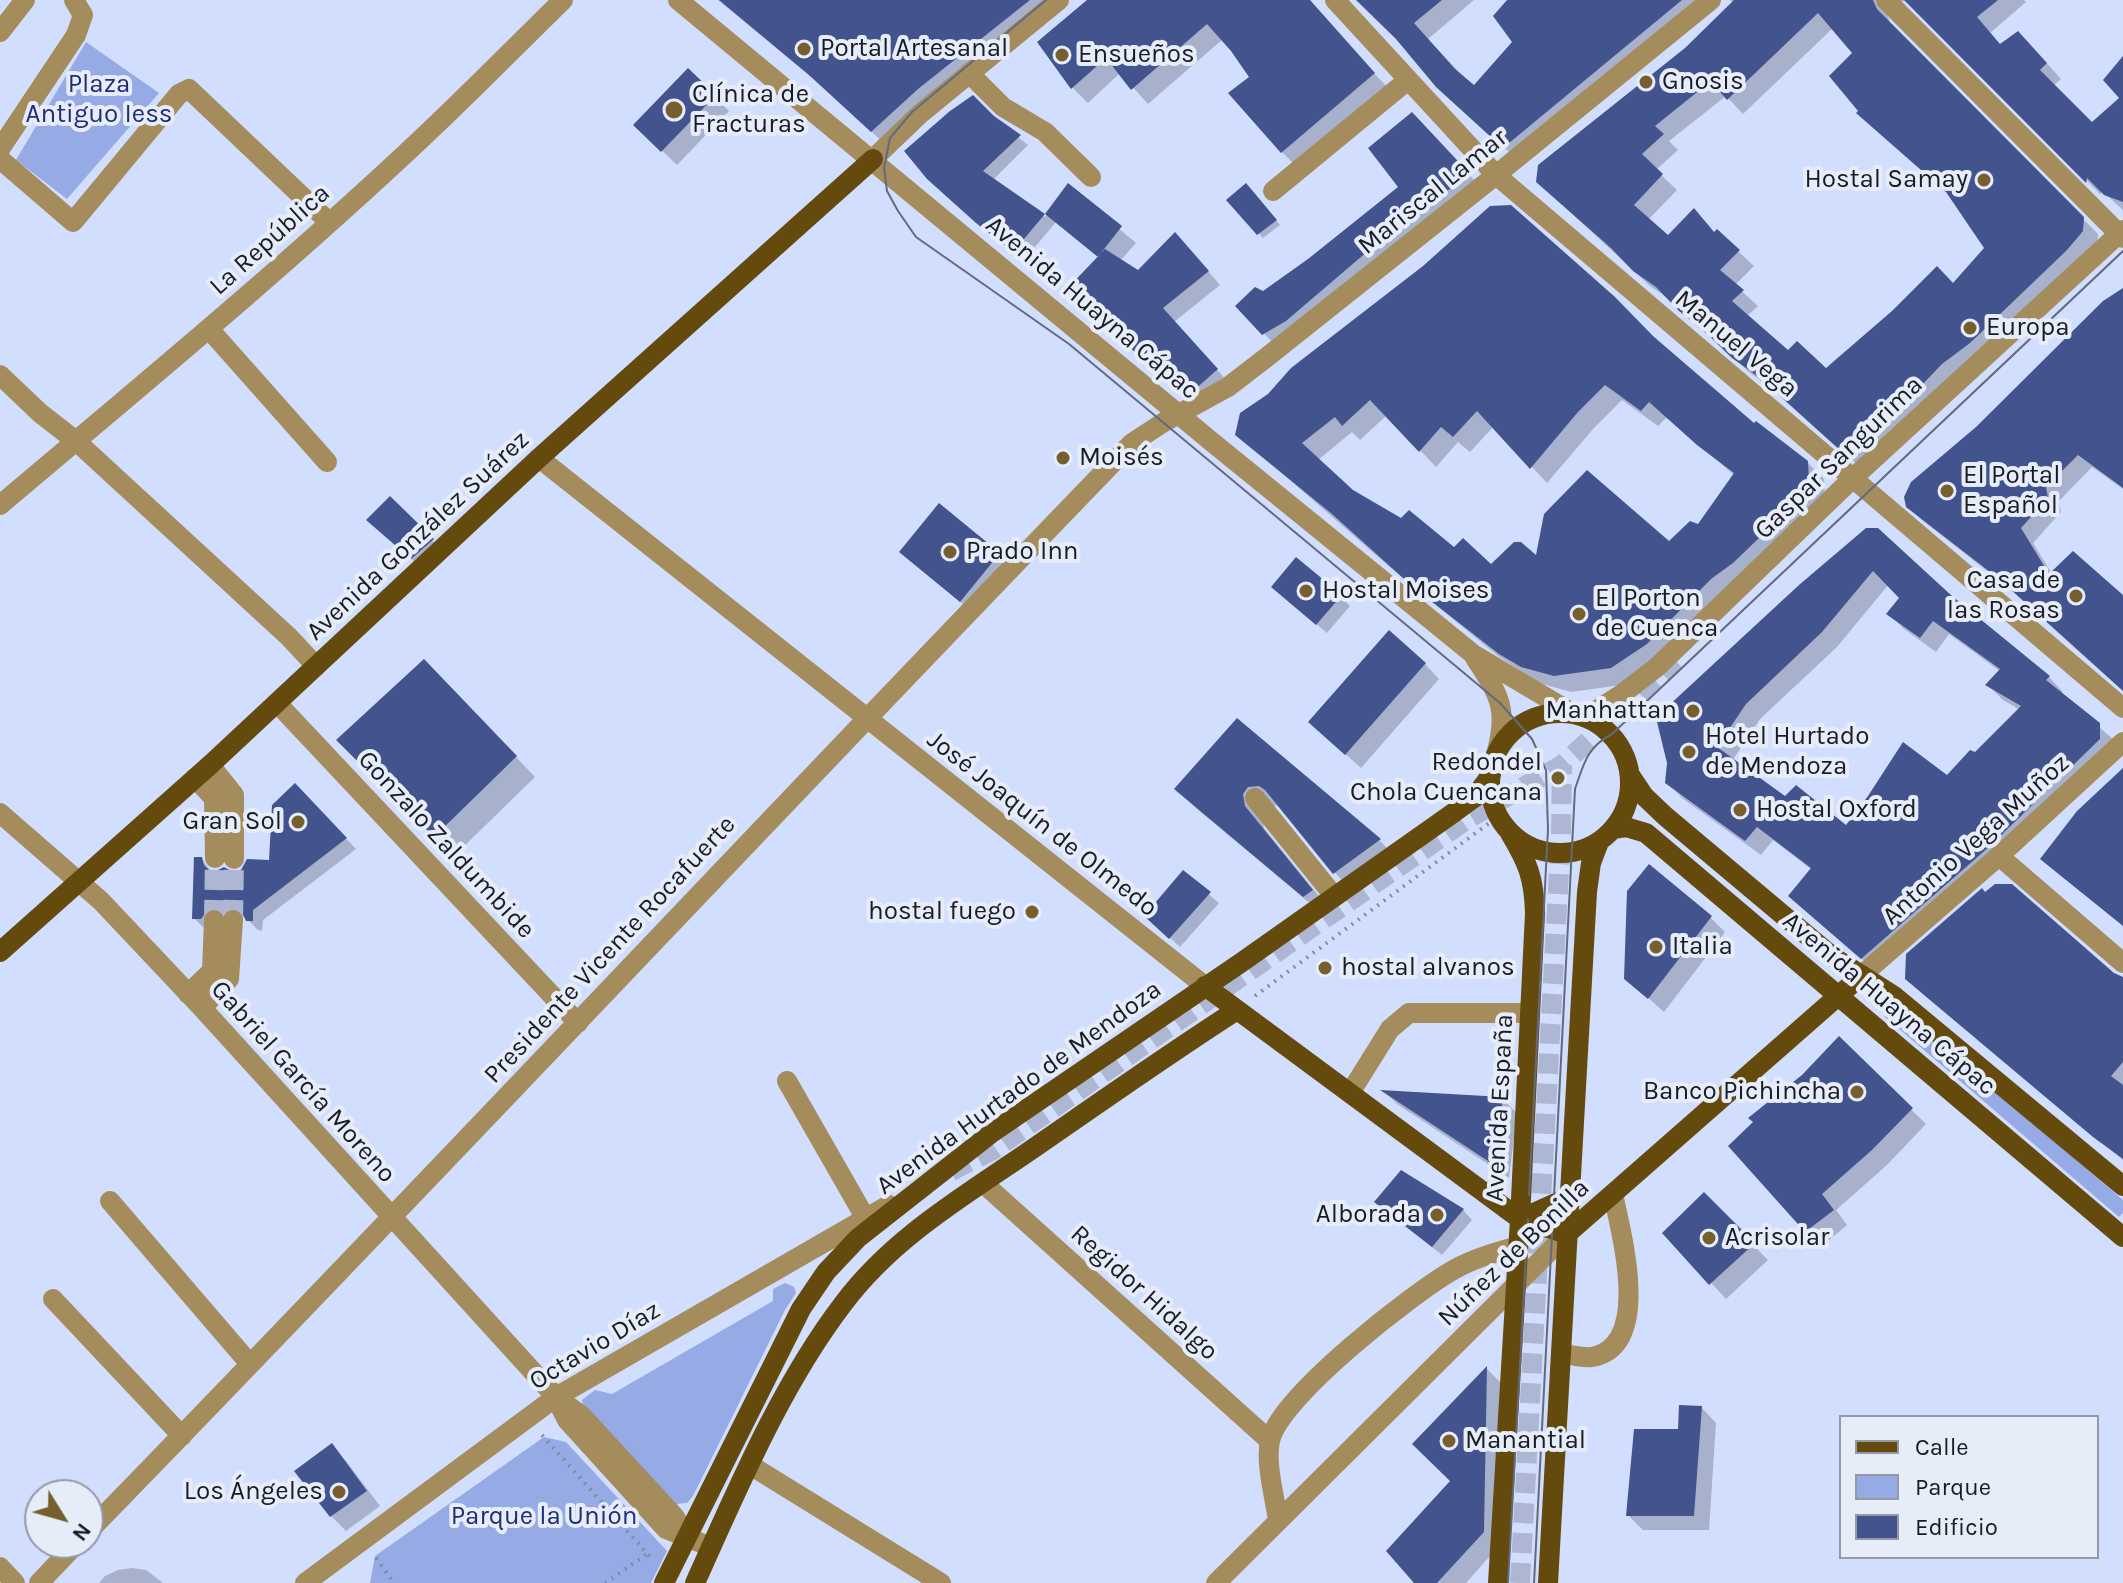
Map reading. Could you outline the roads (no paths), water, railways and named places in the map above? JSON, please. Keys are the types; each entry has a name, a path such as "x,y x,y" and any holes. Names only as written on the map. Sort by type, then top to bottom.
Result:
{"main road":[{"name":"Avenida González Suárez","path":"0,952 202,772 539,458 873,159"},
{"path":"1548,1583 1587,892 1591,863 1606,835 1624,813 1630,794 1630,775 1625,755 1612,734 1580,715 1550,714 1527,721 1502,743 1493,767 1493,804 1504,825 1525,844 1546,852 1562,853 1581,850 1606,835"},
{"name":"Avenida Hurtado de Mendoza","path":"664,1583 801,1309 826,1272 858,1238 993,1132 1474,798 1493,767"},
{"name":"Avenida Huayna Cápac","path":"1630,775 1644,796 1665,816 1833,957 1894,996 2123,1186"},
{"name":"Avenida España","path":"1498,1583 1517,1285 1534,886 1529,863 1504,825"},
{"name":"Avenida Huayna Cápac","path":"1606,835 1626,827 1646,833 2123,1237"},
{"name":"Núñez de Bonilla","path":"1567,1234 1862,975"},
{"name":"José Joaquín de Olmedo","path":"1205,986 1520,1219 1567,1234"},
{"name":"Avenida Hurtado de Mendoza","path":"695,1583 750,1465 815,1342 878,1263 931,1218 1237,1010"},
{"path":"1520,1219 1569,1197"}],"street":[{"path":"0,32 25,0"},
{"path":"0,149 76,35 83,15 74,0"},
{"name":"La República","path":"0,505 209,329 329,222 420,140 563,0"},
{"name":"Avenida Huayna Cápac","path":"678,0 1473,654"},
{"path":"873,159 920,114 1059,0"},
{"name":"Manuel Vega","path":"1335,0 1496,175 2123,708"},
{"name":"Mariscal Lamar","path":"1179,415 1228,387 1257,365 1711,0"},
{"path":"1886,0 2122,234"},
{"path":"969,73 1003,107 1045,132 1091,177"},
{"path":"1273,191 1408,80"},
{"path":"0,159 73,222 179,94 189,89 329,222"},
{"name":"Gaspar Sangurima","path":"1580,715 1622,694 1657,667 1853,478 2122,234"},
{"path":"209,329 327,462"},
{"path":"0,375 289,637 316,666"},
{"name":"Presidente Vicente Rocafuerte","path":"104,1516 1132,443 1179,415"},
{"name":"José Joaquín de Olmedo","path":"539,458 1205,986"},
{"path":"1473,654 1580,715"},
{"path":"1473,654 1493,684 1503,713 1501,737 1493,767"},
{"name":"Gonzalo Zaldumbide","path":"277,703 578,1023"},
{"name":"Antonio Vega Muñoz","path":"1862,975 1999,856 2123,742"},
{"path":"202,772 234,795 225,853"},
{"path":"1255,798 1334,896"},
{"name":"Gabriel García Moreno","path":"0,813 80,882 195,1001 556,1397 567,1420 666,1529 711,1547"},
{"path":"1999,856 2123,963"},
{"path":"195,1001 229,979 223,924"},
{"path":"1350,1093 1390,1029 1409,1013 1530,1013"},
{"path":"787,1081 866,1219"},
{"name":"Octavio Díaz","path":"305,1583 556,1397 931,1182"},
{"name":"Regidor Hidalgo","path":"983,1183 1270,1441"},
{"path":"1561,1353 1590,1357 1609,1351 1625,1327 1629,1286 1613,1194"},
{"path":"110,1201 250,1364"},
{"name":"Núñez de Bonilla","path":"1216,1583 1567,1234"},
{"path":"1278,1520 1270,1441 1282,1419 1310,1386 1383,1319 1455,1269 1518,1246"},
{"path":"53,1299 182,1436"},
{"path":"750,1465 941,1583"},
{"path":"39,1583 62,1559"},
{"path":"0,1567 15,1583"}],"tunnel":[{"path":"951,1171 993,1150 1466,820 1562,765 1676,661"},
{"path":"1520,1583 1561,835 1562,765"},
{"path":"214,920 215,858"},
{"path":"233,920 234,859"}],"tram line":[{"path":"1046,0 912,112 890,138 884,168 887,191 916,237 1069,344 1500,703 1532,739 1546,770 1548,829 1529,1195"},
{"path":"1534,1583 1575,789 1584,764 1597,744 1612,734 2123,251"},
{"path":"1508,1583 1528,1219"}],"place":[{"name":"Portal Artesanal","path":"804,49"},
{"name":"Ensueños","path":"1062,55"},
{"name":"Gnosis","path":"1646,82"},
{"name":"Clínica de Fracturas","path":"674,110"},
{"name":"Hostal Samay","path":"1984,180"},
{"name":"Europa","path":"1970,328"},
{"name":"Moisés","path":"1063,458"},
{"name":"El Portal Español","path":"1947,491"},
{"name":"Prado Inn","path":"950,552"},
{"name":"Hostal Moises","path":"1306,591"},
{"name":"Casa de las Rosas","path":"2076,596"},
{"name":"El Porton de Cuenca","path":"1579,614"},
{"name":"Manhattan","path":"1693,711"},
{"name":"Hotel Hurtado de Mendoza","path":"1689,752"},
{"name":"Redondel Chola Cuencana","path":"1558,778"},
{"name":"Hostal Oxford","path":"1740,810"},
{"name":"Gran Sol","path":"298,822"},
{"name":"hostal fuego","path":"1032,912"},
{"name":"Italia","path":"1656,947"},
{"name":"hostal alvanos","path":"1325,968"},
{"name":"Banco Pichincha","path":"1857,1092"},
{"name":"Alborada","path":"1437,1215"},
{"name":"Acrisolar","path":"1709,1238"},
{"name":"Manantial","path":"1449,1441"},
{"name":"Los Ángeles","path":"339,1492"}],"park label":[{"name":"Plaza Antiguo Iess","path":"99,100"},
{"name":"Parque la Unión","path":"544,1517"}]}
